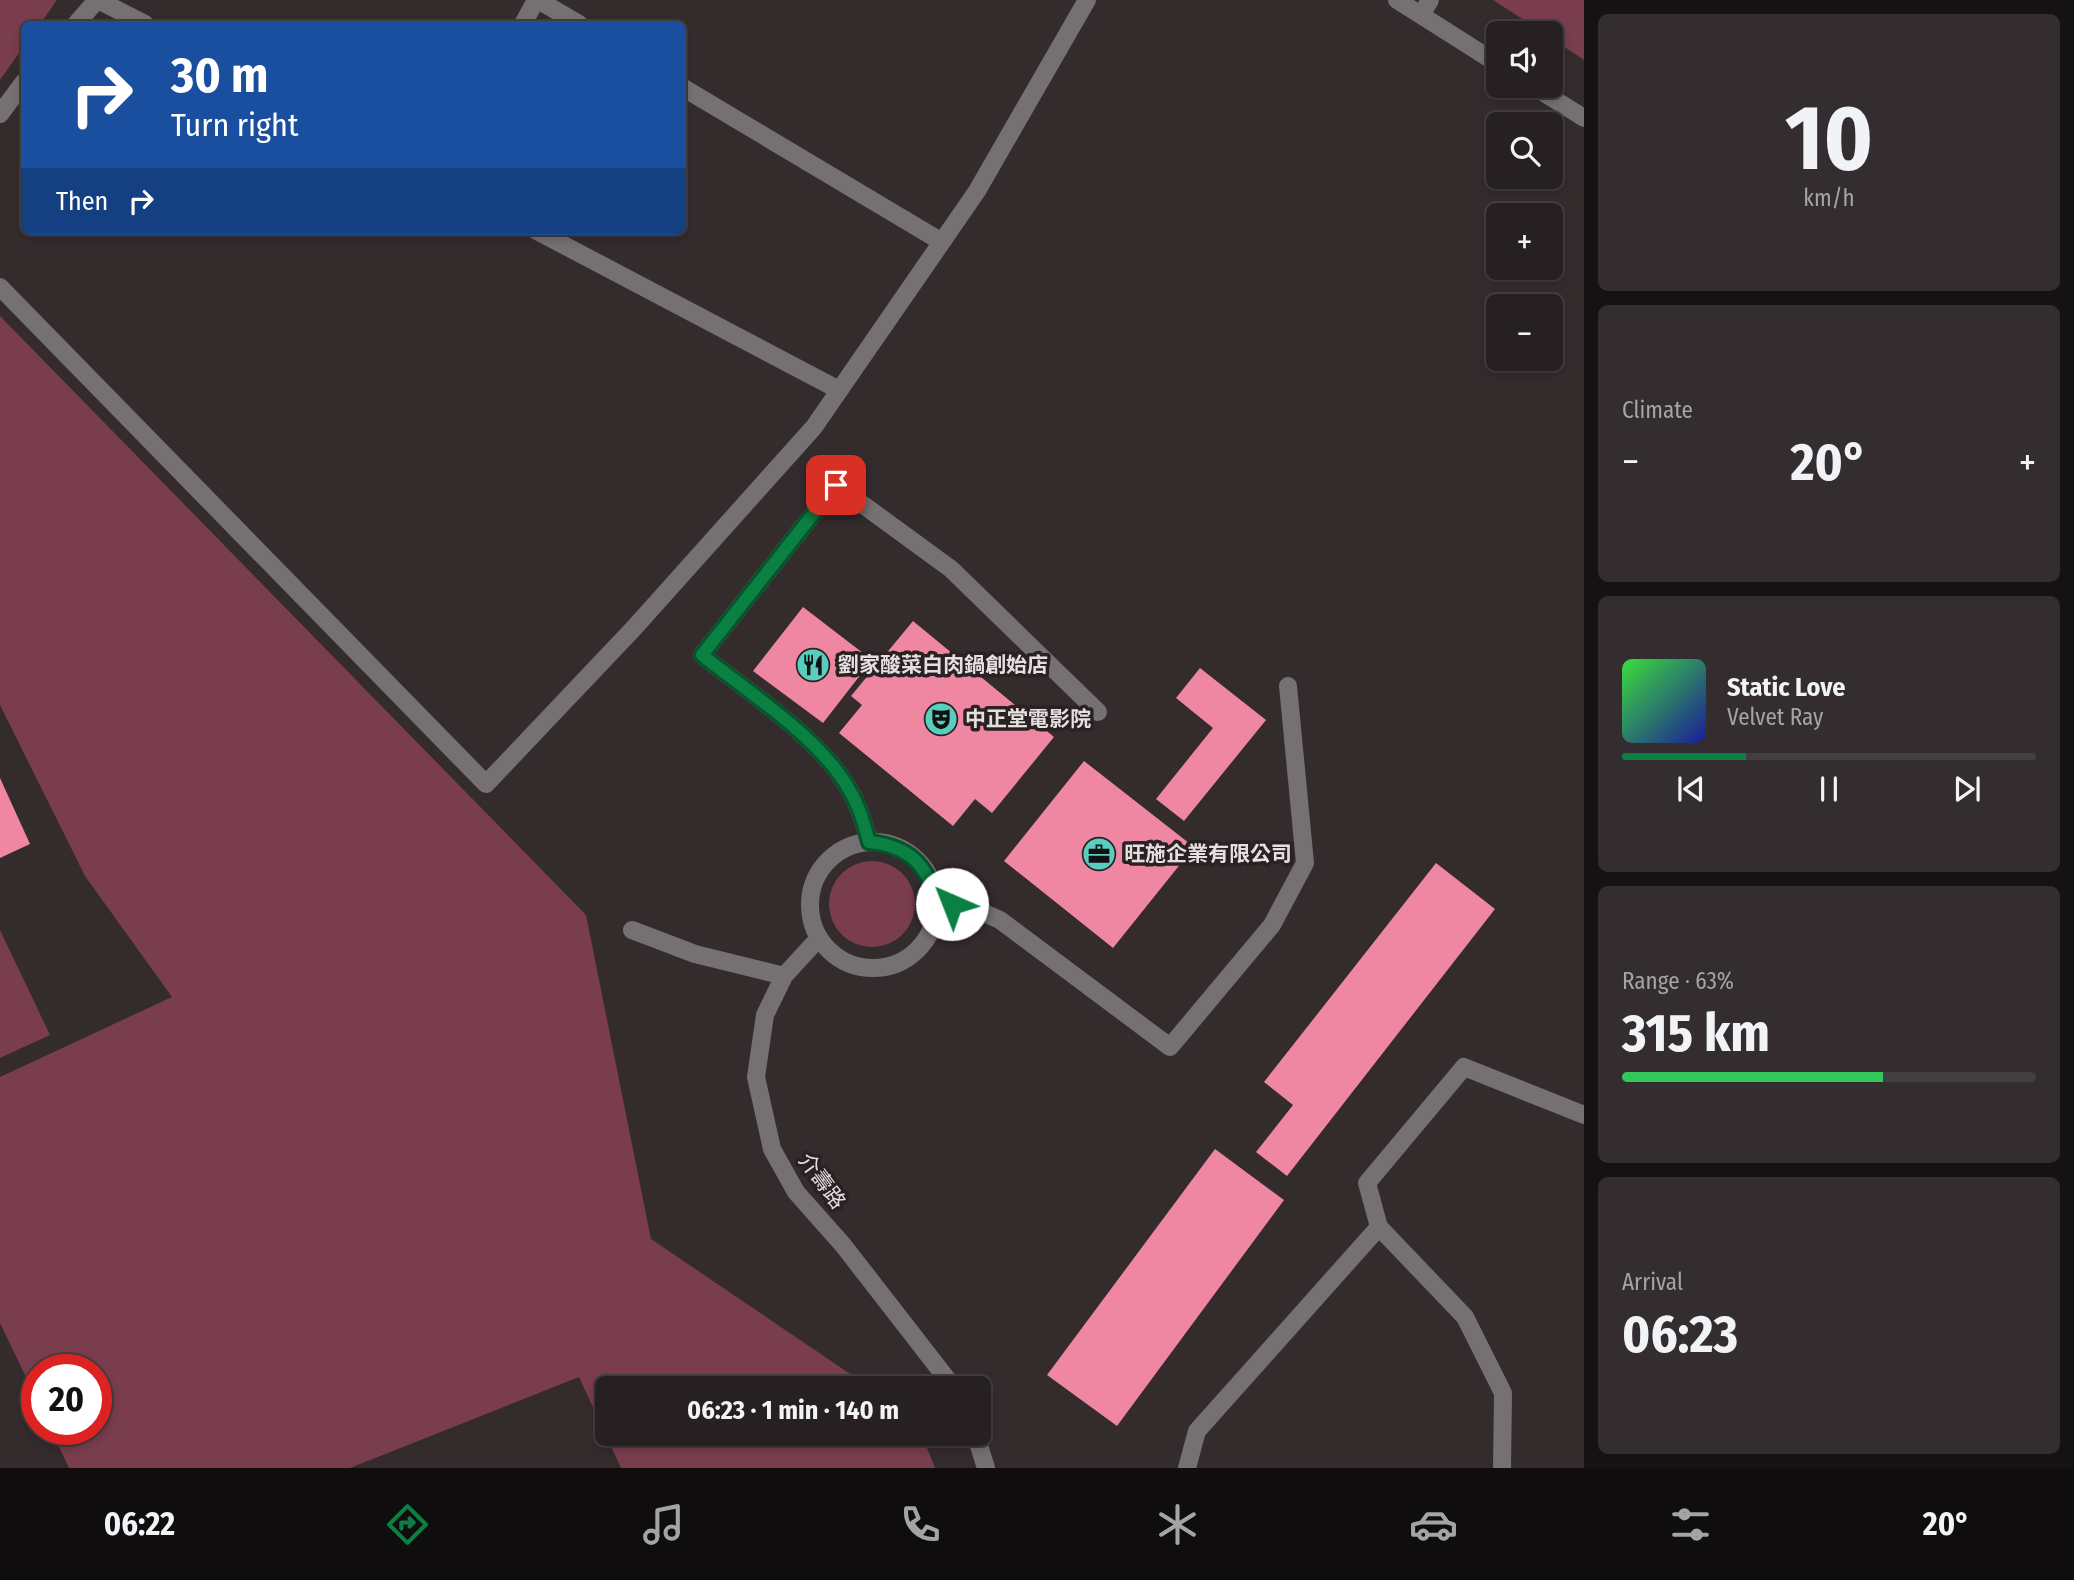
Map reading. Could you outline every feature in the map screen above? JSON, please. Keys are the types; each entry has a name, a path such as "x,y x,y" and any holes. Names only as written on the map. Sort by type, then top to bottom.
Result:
{"street":[{"path":"79,21 98,0 139,21"},
{"path":"525,21 537,0 574,21"},
{"path":"0,286 485,784 634,628 814,427 977,191 1087,0"},
{"path":"1396,0 1425,8 1486,55"},
{"path":"0,114 21,86"},
{"path":"686,89 942,242"},
{"path":"1552,98 1584,118"},
{"path":"545,235 839,390"},
{"path":"869,842 850,790 833,766 809,741 702,655 836,485 951,569 1098,712"},
{"path":"936,902 968,906 1000,920 1170,1047 1272,925 1305,863 1288,686"},
{"path":"869,842 889,844 907,851 923,865 932,883 936,902 933,923 924,942 910,956 891,965 871,968 850,965 832,954 818,939 811,919 810,897 816,876 829,859 847,847 869,842"},
{"path":"632,930 695,954 784,976"},
{"name":"介壽路","path":"818,939 784,976 765,1015 756,1077 772,1149 796,1192 843,1245 945,1376"},
{"path":"1502,1468 1503,1393 1465,1317 1379,1227 1367,1183 1464,1067 1584,1115"},
{"path":"1187,1468 1197,1431 1379,1227"},
{"path":"979,1446 986,1468"}],"shaded area":[{"path":"0,0 57,0 42,21 21,21 21,50 0,80"},
{"path":"1493,0 1584,0 1584,60 1563,46 1563,21 1525,21"},
{"path":"0,316 586,915 651,1239 853,1376 595,1376 595,1412 579,1377 350,1468 69,1468 58,1445 112,1445 112,1354 21,1354 21,1367 0,1323 0,1077 172,997 85,876 0,705"},
{"path":"864,861 880,861 903,873 912,887 915,904 912,921 903,935 880,947 864,947 848,940 836,928 829,912 829,896 836,880 848,868"},
{"path":"0,930 50,1035 0,1058"},
{"path":"611,1446 926,1446 935,1468 621,1468"}],"building":[{"name":"劉家酸菜白肉鍋創始店","path":"803,607 872,660 823,723 753,671"},
{"name":"中正堂電影院","path":"913,621 1054,737 992,813 975,799 953,826 839,733 862,705 851,696"},
{"path":"1200,668 1266,720 1184,821 1156,799 1213,728 1176,698"},
{"name":"旺施企業有限公司","path":"1084,761 1194,847 1113,948 1004,861"},
{"path":"0,778 30,844 0,858"},
{"path":"1436,863 1495,909 1287,1176 1256,1152 1293,1105 1264,1082"},
{"path":"1215,1149 1284,1200 1117,1426 1047,1375"}],"place":[{"name":"劉家酸菜白肉鍋創始店","path":"813,665"},
{"name":"中正堂電影院","path":"941,719"},
{"name":"旺施企業有限公司","path":"1099,854"}],"route":[{"path":"836,485 702,655 809,741 833,766 850,790 869,842 889,844 907,851 923,865 932,883 936,902 952,904"}]}
